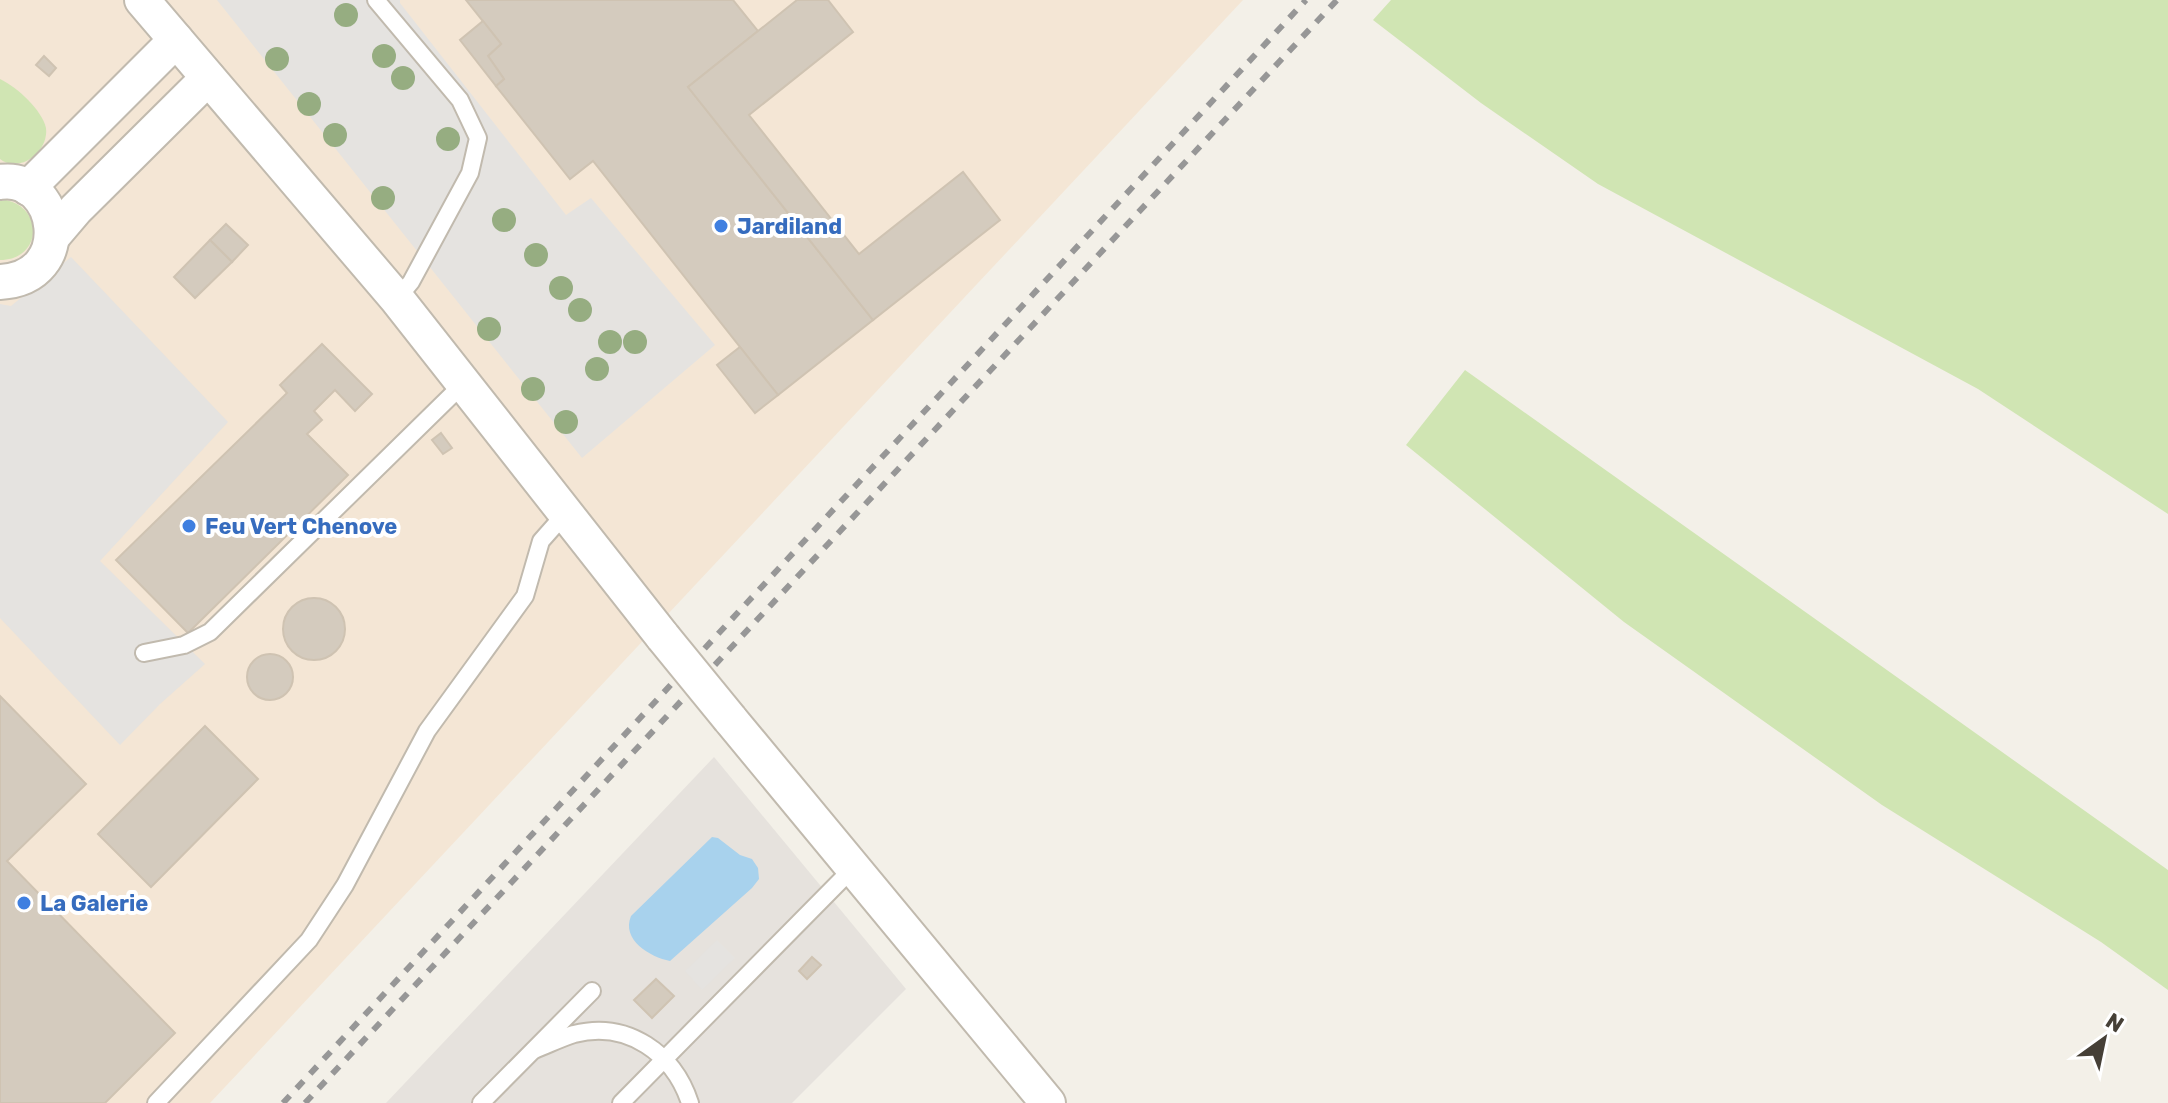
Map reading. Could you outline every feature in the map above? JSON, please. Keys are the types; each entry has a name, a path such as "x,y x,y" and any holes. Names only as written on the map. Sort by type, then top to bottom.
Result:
{"street":[{"path":"142,0 397,299 564,515 1048,1103"},
{"path":"0,282 16,281 34,271 47,256 53,236 51,216 42,200 14,185 176,40"},
{"path":"53,236 76,209 208,78"}],"lane":[{"path":"376,0 460,100 478,138 470,173 411,282 397,299"},
{"path":"144,653 184,645 210,632 462,385"},
{"path":"156,1103 309,940 345,885 427,731 525,596 541,541 564,515"},
{"path":"621,1103 854,867"},
{"path":"481,1103 592,991"},
{"path":"534,1050 574,1034 596,1031 638,1039 657,1050 665,1059 684,1084 690,1103"}],"shaded area":[{"path":"0,0 1243,0 210,1103 0,1103"},
{"path":"217,0 400,0 566,215 591,198 715,345 582,458"},
{"path":"71,257 228,422 100,561 205,664 120,745 0,618 0,304 11,306"},
{"path":"714,757 906,989 792,1103 386,1103"},
{"path":"717,940 735,958 702,990 685,971"}],"green space":[{"path":"1391,0 2168,0 2168,514 1978,389 1598,184 1481,103 1373,20"},
{"path":"0,79 28,100 40,114 46,128 46,137 38,152 16,164 0,159"},
{"path":"0,201 19,205 27,213 33,233 24,252 14,258 0,260"},
{"path":"1465,370 2168,870 2168,990 2101,942 1882,805 1624,622 1406,445"}],"water":[{"path":"712,837 752,859 758,868 759,879 670,961 654,956 634,940 629,925 631,916"}],"building":[{"name":"Jardiland","path":"466,0 733,0 758,31 688,87 873,320 778,395 593,161 570,179 496,86 504,79 488,56 501,44"},
{"path":"797,0 828,0 853,32 749,115 859,254 963,172 1000,220 873,320 688,87"},
{"path":"483,21 501,44 488,56 504,79 496,86 460,40"},
{"path":"44,56 56,68 49,76 36,65"},
{"path":"226,224 248,245 232,262 210,240"},
{"path":"210,240 232,262 195,298 174,277"},
{"path":"322,344 372,394 355,411 335,390 314,411 322,420 307,434 348,475 188,633 116,560 287,393 280,385"},
{"path":"740,347 778,395 755,413 717,365"},
{"path":"441,433 452,448 443,454 432,440"},
{"path":"308,598 320,598 336,607 343,617 343,641 336,651 320,660 308,660 288,646 283,635 283,623 297,603"},
{"path":"270,654 286,661 293,677 286,693 270,700 254,693 247,677 254,661"},
{"name":"La Galerie","path":"0,696 86,784 7,861 175,1033 105,1103 0,1103"},
{"path":"205,726 258,779 151,887 98,834"},
{"path":"812,957 821,965 807,979 799,971"},
{"path":"656,979 674,996 652,1018 634,1000"}],"railway":[{"path":"283,1103 1306,0"},
{"path":"305,1103 1337,0"}],"place":[{"name":"Jardiland","path":"721,226"},
{"name":"Feu Vert Chenove","path":"189,526"},
{"name":"La Galerie","path":"24,903"}]}
